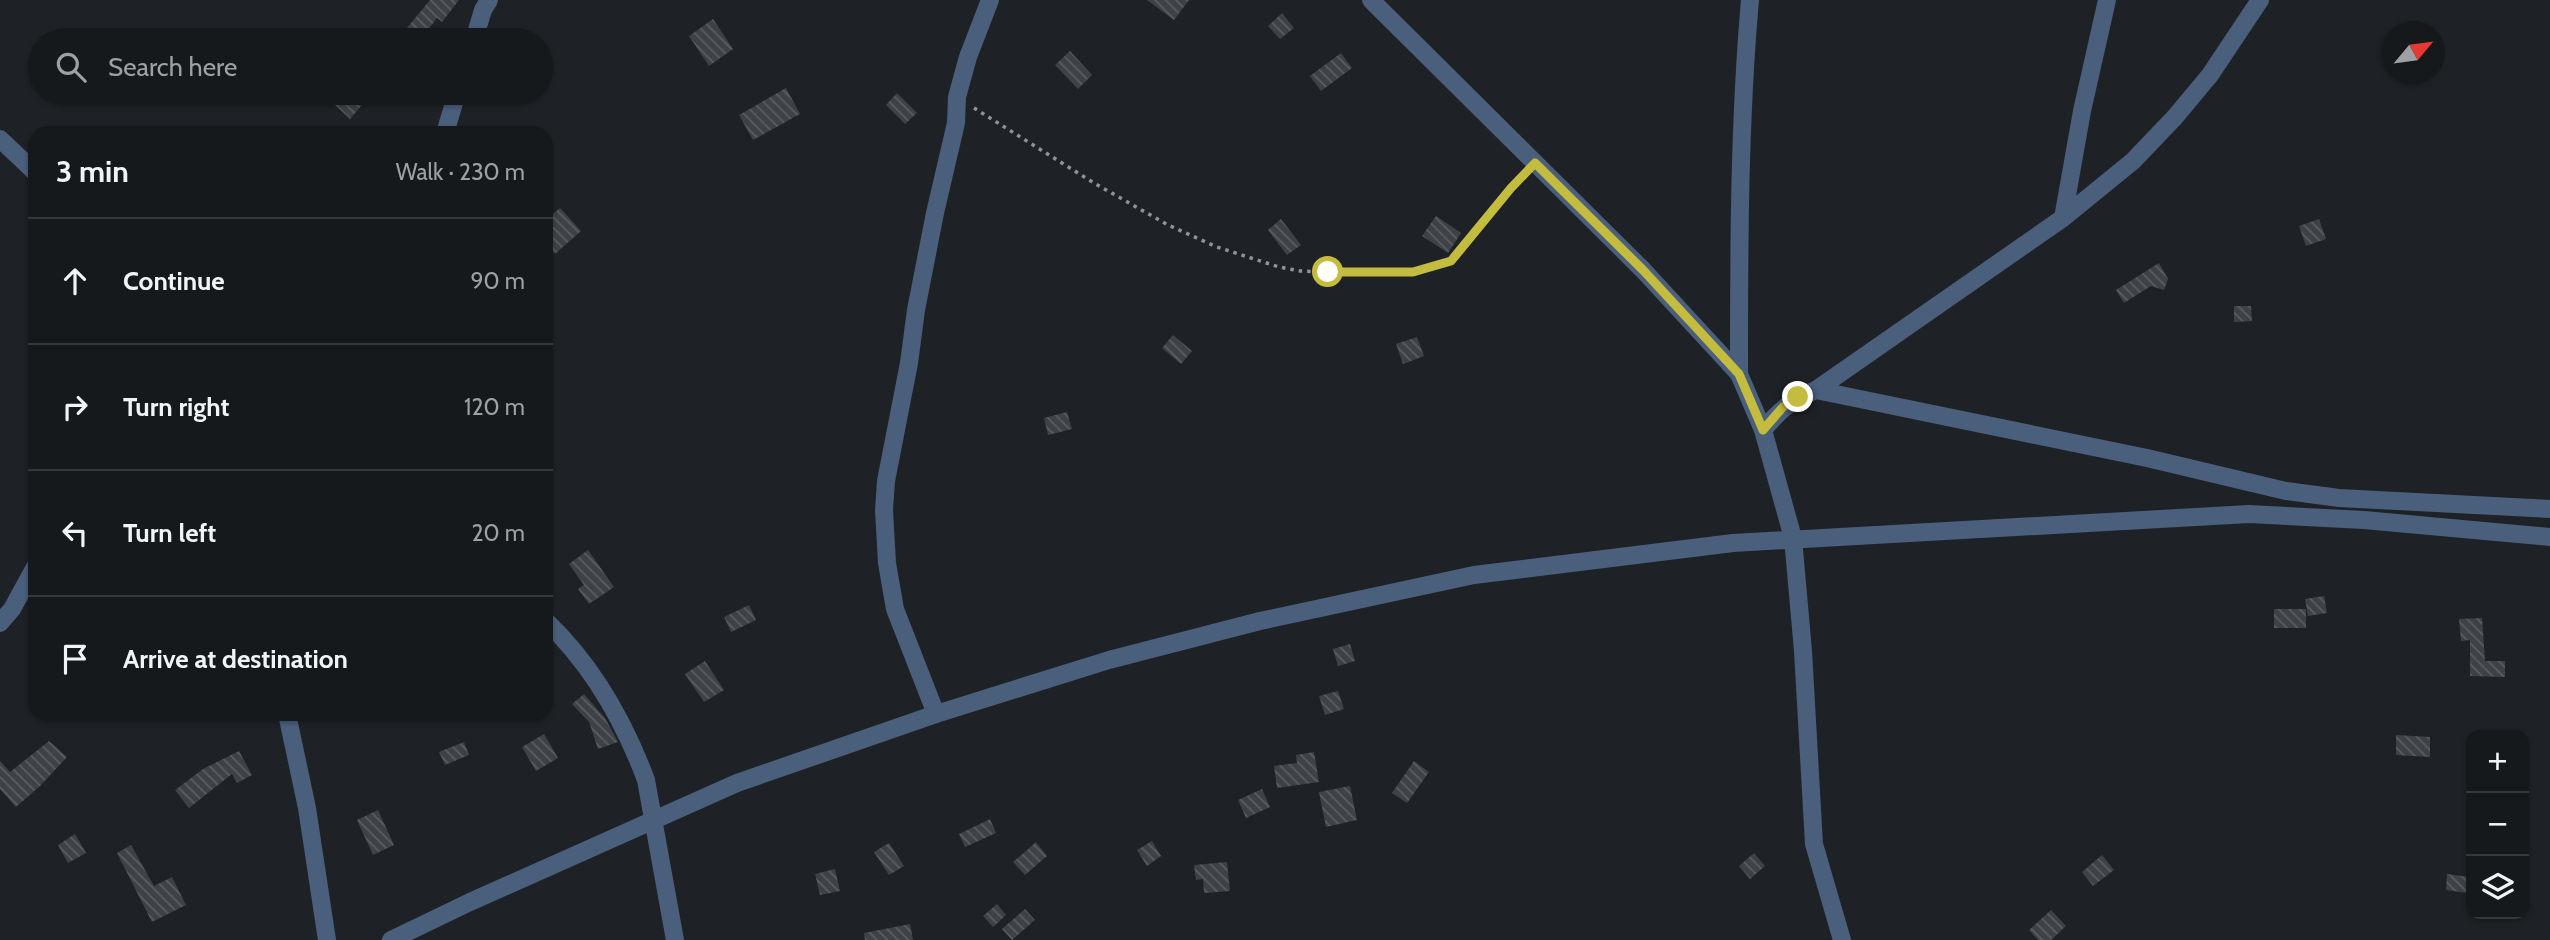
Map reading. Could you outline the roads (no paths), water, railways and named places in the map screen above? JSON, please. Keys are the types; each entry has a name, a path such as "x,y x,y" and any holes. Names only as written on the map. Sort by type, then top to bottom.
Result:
{"street":[{"path":"478,28 489,0"},
{"path":"936,714 895,609 887,563 884,510 889,460 935,213 956,124 957,97 968,57 990,0"},
{"path":"1371,0 1643,270 1739,374 1763,430 1793,538 1803,651 1814,844 1842,940"},
{"path":"1739,374 1740,153 1742,86 1750,0"},
{"path":"2063,218 2082,111 2107,0"},
{"path":"1763,430 1783,407 1816,390 2063,218 2133,160 2175,117 2210,75 2260,0"},
{"path":"448,126 454,105"},
{"path":"0,139 28,165"},
{"path":"1816,390 2147,458 2286,491 2339,498 2550,509"},
{"path":"391,940 737,783 936,714 1109,660 1260,621 1474,575 1720,544 1793,538 2249,514 2364,520 2550,537"},
{"path":"0,623 12,609 28,580"},
{"path":"553,629 582,661 615,712 646,780 675,940"},
{"path":"288,721 307,808 327,940"}]}
